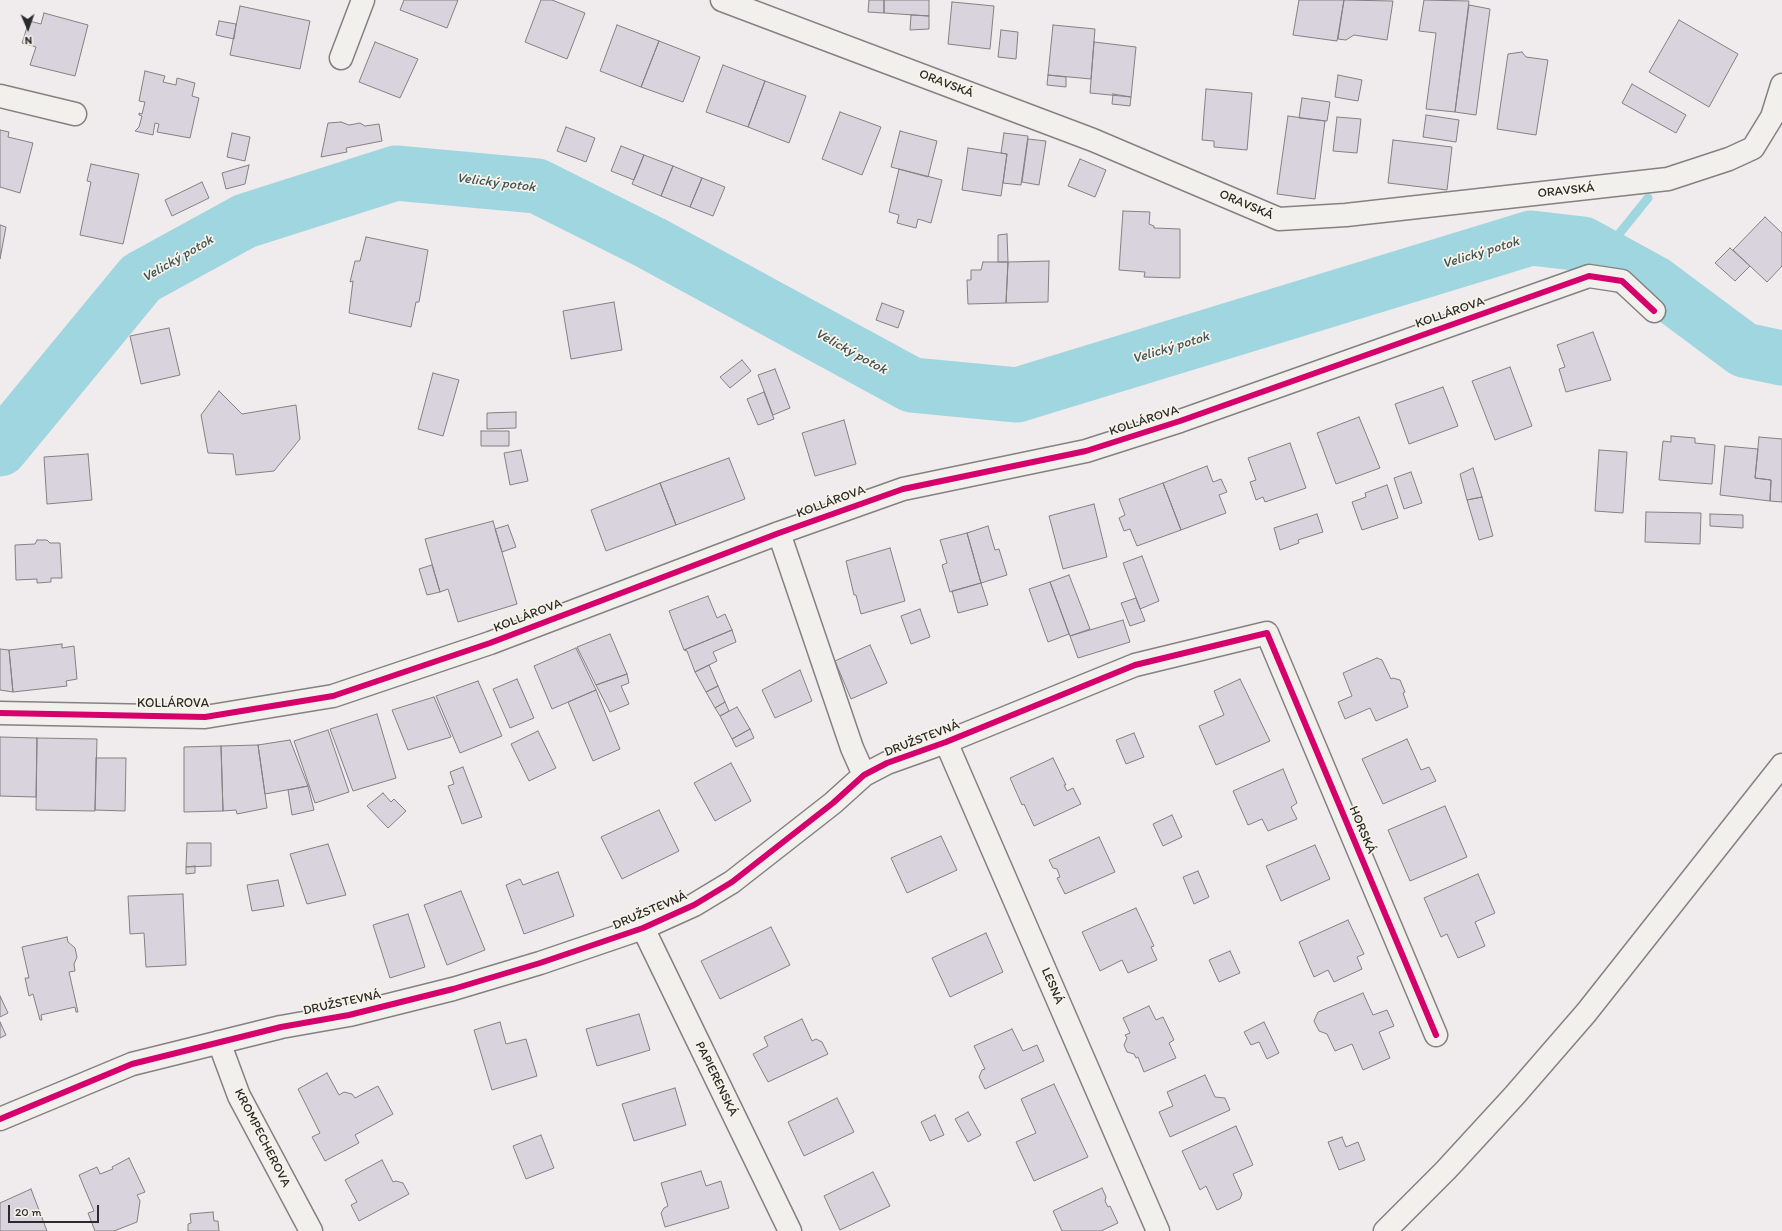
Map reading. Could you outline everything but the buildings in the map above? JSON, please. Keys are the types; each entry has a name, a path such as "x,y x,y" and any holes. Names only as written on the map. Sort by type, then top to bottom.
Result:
{"street":[{"path":"341,58 362,0"},
{"name":"ORAVSKÁ","path":"722,0 1093,140 1279,219 1346,215 1668,179 1729,159 1753,148 1772,117 1782,85"},
{"path":"0,96 75,114"},
{"name":"KOLLÁROVA","path":"0,713 205,717 333,696 490,643 779,533 902,489 1086,451 1173,423 1589,276 1622,281 1654,311"},
{"path":"779,533 852,748 864,775"},
{"name":"DRUŽSTEVNÁ","path":"0,1119 132,1064 281,1027 349,1015 453,989 540,964 643,928 694,905 732,882 833,803 864,775 887,763 946,742 1135,665 1267,633"},
{"name":"HORSKÁ","path":"1267,633 1436,1035"},
{"name":"LESNÁ","path":"946,742 1158,1231"},
{"path":"1385,1231 1451,1164 1514,1096 1586,1013 1782,765"},
{"name":"PAPIERENSKÁ","path":"643,928 790,1231"},
{"name":"KROMPECHEROVA","path":"219,1042 239,1096 311,1231"}],"waterway":[{"name":"Velický potok","path":"0,449 141,278 245,221 396,173 537,186 651,243 912,385 1017,395 1531,238 1583,244 1654,283 1744,350 1782,358"},
{"path":"1602,255 1648,198"}],"cycle path":[{"path":"0,713 205,717 333,696 490,643 779,533 903,489 1086,451 1180,421 1589,276 1622,281 1654,311"},
{"path":"0,1119 132,1064 281,1027 349,1015 453,989 540,963 643,928 694,905 732,882 833,803 864,775 887,763 946,742 1135,665 1267,633 1436,1035"}]}
